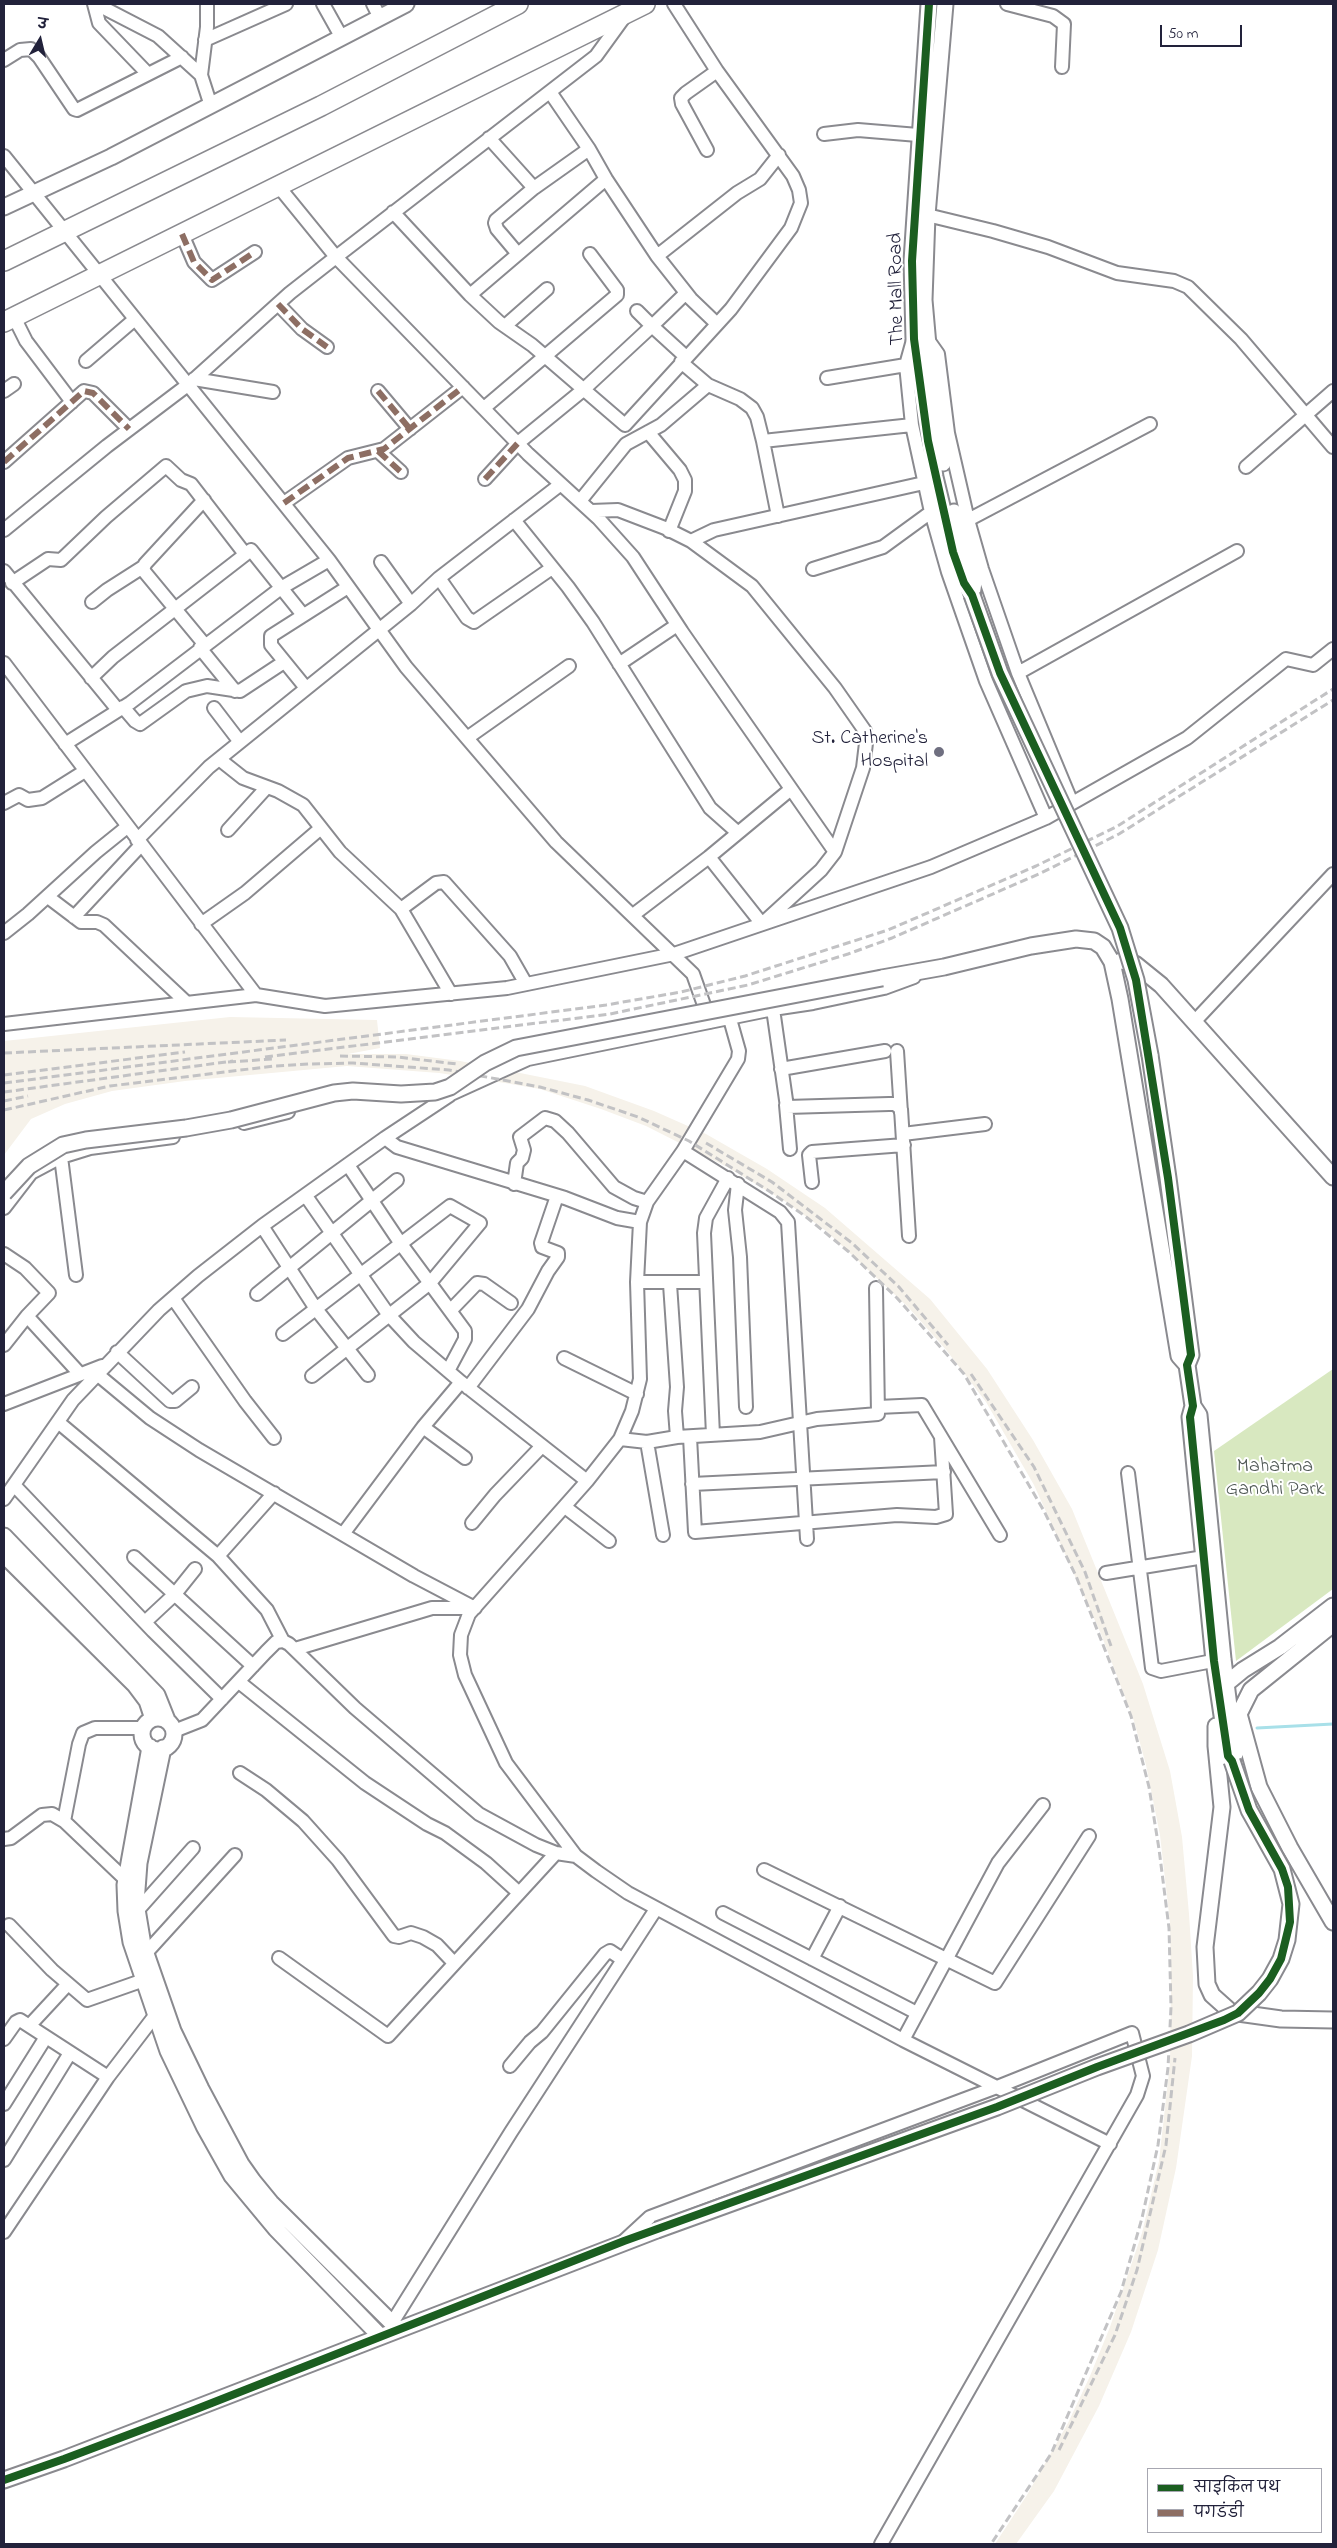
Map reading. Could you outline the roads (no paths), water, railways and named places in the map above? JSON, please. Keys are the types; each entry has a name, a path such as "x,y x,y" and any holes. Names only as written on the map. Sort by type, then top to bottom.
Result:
{"main road":[{"path":"4,262 321,106 518,4"},
{"path":"9,320 645,4"}],"street":[{"path":"95,4 158,36 201,75"},
{"path":"95,4 99,23 148,74"},
{"path":"207,4 207,26 201,75 211,106"},
{"path":"205,40 286,4"},
{"path":"323,4 342,38"},
{"path":"373,4 380,18"},
{"path":"4,207 111,157 406,4"},
{"path":"393,212 470,295 505,326 532,345 544,358 625,425 716,323 731,309 791,228 798,214 800,203 799,190 779,156 717,70 674,4"},
{"name":"The Mall Road","path":"920,338 912,260 918,135 929,4"},
{"name":"The Mall Road","path":"945,4 926,215 924,300 917,362 945,478 974,582 972,595 1000,673 1120,928 1136,980 1150,1054 1168,1178 1191,1355 1187,1365"},
{"path":"1009,4 1053,16 1064,24 1062,68"},
{"path":"4,530 129,429 192,381 278,304 336,257 596,56 628,12"},
{"path":"4,60 20,50 31,49 39,57 74,109 77,110 182,57"},
{"path":"707,150 682,104 682,98 717,70"},
{"path":"550,92 589,149 606,179 657,256 686,293 716,323"},
{"path":"824,134 858,130 918,135"},
{"path":"489,138 534,188"},
{"path":"518,254 495,223 534,188 589,149"},
{"path":"4,156 135,319 192,381 329,560 406,667 556,842 694,974 710,1022"},
{"path":"657,256 760,178 779,156"},
{"path":"470,295 606,179"},
{"path":"279,187 336,257 518,443 591,512 633,557 677,625 835,852"},
{"path":"926,215 993,231 1065,252 1117,273 1174,281 1188,287 1241,339 1333,447"},
{"path":"182,234 194,262 212,280 256,252"},
{"path":"484,408 617,295 617,290 590,254"},
{"path":"505,326 547,289"},
{"path":"484,478 518,443 583,390 686,293"},
{"path":"278,304 302,329 327,347"},
{"path":"637,311 708,385 740,399 752,408 757,417 763,441 778,516"},
{"path":"86,361 135,319"},
{"path":"9,320 72,402"},
{"path":"920,338 912,425 931,512 948,572 986,681 1046,818"},
{"path":"920,338 938,354 948,433 968,520 1018,673 1072,803"},
{"path":"827,378 917,362"},
{"path":"192,381 273,392"},
{"path":"580,501 626,444 670,418 708,385"},
{"path":"284,503 348,458 378,451 464,387"},
{"path":"6,456 84,391 89,390 129,429"},
{"path":"378,391 410,429"},
{"path":"1246,466 1307,416 1333,391"},
{"path":"968,520 1150,424"},
{"path":"763,441 912,425"},
{"path":"648,432 680,470 685,480 685,491 669,530"},
{"path":"378,451 401,472"},
{"path":"12,582 48,559 60,560 106,516 164,466 169,468 181,480 191,484 245,554"},
{"path":"691,541 714,530 924,483"},
{"path":"74,917 139,843 219,759 411,604 439,578 561,484"},
{"path":"92,602 143,567 204,500"},
{"path":"591,512 618,510 669,530 691,541 752,586 814,661 865,730 862,768 835,852 821,870 762,924"},
{"path":"813,569 857,557 883,547 931,512"},
{"path":"514,520 593,622 710,808 737,832"},
{"path":"91,678 113,657 251,550 303,615"},
{"path":"1018,673 1236,551"},
{"path":"65,744 121,708 281,588 329,560"},
{"path":"381,562 411,604"},
{"path":"143,567 146,576 174,609 235,691"},
{"path":"439,578 467,618 474,622 552,568"},
{"path":"4,571 91,678 135,722 140,724 194,688 207,686 235,691 247,688 284,662"},
{"path":"306,688 271,645 271,636 348,587"},
{"path":"619,664 677,625"},
{"path":"4,1024 256,995 325,1006 451,994 526,984 674,954 931,867 1046,818 1187,738 1286,659 1313,665 1333,649"},
{"path":"4,663 256,995"},
{"path":"467,738 569,666"},
{"path":"214,708 240,742"},
{"path":"219,759 243,778 267,787 302,805 340,852 400,908 451,994"},
{"path":"4,803 19,795 28,800 42,798 85,771"},
{"path":"228,830 267,787"},
{"path":"634,915 791,790"},
{"path":"4,932 48,897 96,852 127,827"},
{"path":"201,924 245,893 321,828"},
{"path":"709,857 762,924"},
{"path":"1195,1021 1333,874"},
{"path":"400,908 436,883 444,882 510,956 526,984"},
{"path":"48,897 83,922 97,922 104,925 187,1003"},
{"path":"4,1193 29,1166 63,1145 86,1140 186,1128 232,1120 334,1093 353,1091 402,1094 435,1092 450,1087 485,1063 516,1048 944,967 1031,946 1076,939 1094,941 1103,948 1112,962 1143,1130 1179,1356 1187,1365 1193,1406 1190,1417 1204,1557 1222,1685 1232,1722 1259,1787 1290,1848 1333,1922"},
{"path":"1112,962 1135,964 1143,969 1195,1021 1333,1177"},
{"path":"4,1499 72,1400 117,1352 173,1298 262,1226 385,1138 451,1094 528,1059 884,988 944,967"},
{"path":"773,1009 790,1149"},
{"path":"730,1019 738,1051 738,1059 683,1152 647,1202 640,1222 637,1282 640,1370 637,1394 620,1439 565,1507 469,1614 461,1635 460,1655 465,1675 506,1763 576,1856 628,1893 656,1909 903,2040 1110,2144"},
{"path":"781,1069 891,1051 902,1114 908,1236"},
{"path":"4,1208 31,1173 61,1157 90,1148 183,1136 258,1121 312,1104 346,1098 418,1100 451,1094"},
{"path":"786,1105 791,1108 895,1104 901,1109 902,1114"},
{"path":"514,1184 517,1163 522,1158 524,1150 520,1136 545,1118 555,1121 568,1133 614,1186 634,1198 647,1202"},
{"path":"812,1182 809,1156 812,1152 903,1140 985,1124"},
{"path":"385,1138 397,1147 557,1196 617,1218 640,1222"},
{"path":"683,1152 733,1181 780,1212 788,1222 807,1539"},
{"path":"61,1157 76,1275"},
{"path":"348,1165 401,1244 451,1310 466,1334 448,1371"},
{"path":"257,1294 331,1233 373,1202 397,1180"},
{"path":"713,1435 704,1233 706,1218 733,1181"},
{"path":"733,1181 740,1257 746,1406"},
{"path":"306,1196 388,1314 414,1342 465,1385 587,1481"},
{"path":"344,1534 423,1427 465,1385 520,1321 558,1257 558,1253 542,1247 541,1243 557,1196"},
{"path":"283,1334 450,1206 480,1223 430,1283 346,1347 312,1376"},
{"path":"262,1226 316,1308 368,1375"},
{"path":"4,1254 25,1268 49,1291 48,1296 27,1316 4,1345"},
{"path":"637,1282 670,1284 706,1282"},
{"path":"451,1310 477,1283 484,1284 511,1303"},
{"path":"670,1284 677,1387 675,1411 677,1438"},
{"path":"620,1439 647,1442 760,1432 801,1422 878,1414 876,1288"},
{"path":"173,1298 245,1401 274,1438"},
{"path":"27,1316 80,1374"},
{"path":"117,1352 170,1401 175,1401 192,1387"},
{"path":"564,1358 637,1394"},
{"path":"4,1404 80,1374 101,1370"},
{"path":"101,1370 150,1418 199,1450 414,1576 475,1608"},
{"path":"878,1407 922,1405 1000,1535"},
{"path":"1193,1406 1199,1415 1218,1660"},
{"path":"58,1422 218,1556 267,1610 283,1641 295,1649 355,1708 479,1814 536,1845 556,1853 576,1856"},
{"path":"423,1427 465,1458"},
{"path":"690,1437 695,1532 897,1515 936,1517 946,1514 942,1437"},
{"path":"647,1442 663,1535"},
{"path":"472,1524 495,1495 542,1446"},
{"path":"692,1484 804,1477 944,1472"},
{"path":"1128,1473 1152,1668 1161,1671 1218,1660"},
{"path":"14,1485 145,1622 222,1699"},
{"path":"218,1556 274,1493"},
{"path":"565,1507 609,1541"},
{"path":"4,1536 157,1695 159,1724"},
{"path":"4,1555 135,1685 147,1701 171,1743 157,1748"},
{"path":"134,1557 253,1666"},
{"path":"1106,1573 1204,1557"},
{"path":"145,1622 174,1594 195,1569"},
{"path":"1332,2018 1281,2019 1231,2012 1212,1995 1207,1984 1205,1947 1222,1807 1216,1746 1222,1685 1333,1606"},
{"path":"295,1649 432,1608 475,1608"},
{"path":"4,2480 92,2449 380,2336 395,2326 996,2107 1097,2067 1189,2034 1238,2013 1259,1993 1281,1959 1290,1922 1291,1904 1282,1869 1249,1810 1232,1761 1228,1756 1232,1722 1250,1690 1333,1624"},
{"path":"64,1821 79,1744 83,1733 95,1728 202,1720 276,1642 283,1641"},
{"path":"238,1682 370,1787 427,1824 445,1832 486,1863 518,1892"},
{"path":"157,1748 142,1736 159,1724"},
{"path":"157,1748 126,1880 126,1911 131,1942 144,1980 173,2031 240,2175 276,2230 380,2336"},
{"path":"157,1748 139,1863 138,1911 160,2010"},
{"path":"240,1774 266,1790 304,1821 338,1860 394,1936 399,1937 411,1933 423,1937 437,1945 454,1963"},
{"path":"903,2040 945,1958 998,1863 1043,1805"},
{"path":"4,1839 11,1838 47,1814 57,1816 126,1880"},
{"path":"764,1870 994,1983 1090,1836"},
{"path":"138,1911 192,1848"},
{"path":"279,1958 388,2036 518,1892 556,1853"},
{"path":"146,1953 235,1855"},
{"path":"812,1959 840,1906"},
{"path":"395,2326 622,1959 656,1909"},
{"path":"723,1913 918,2013"},
{"path":"9,1924 68,1984 87,2000 144,1980"},
{"path":"510,2066 530,2042 542,2032 605,1954 610,1951 622,1959"},
{"path":"30,2026 68,1984"},
{"path":"4,2232 108,2077 160,2010"},
{"path":"4,2039 17,2020 22,2020 108,2077"},
{"path":"624,2241 650,2216 996,2087 1132,2033 1143,2076 1137,2094 881,2544"},
{"path":"4,2104 46,2037"},
{"path":"4,2160 70,2053"},
{"path":"240,2175 271,2203 395,2326"}],"waterway":[{"path":"1257,1728 1333,1724"}],"railway":[{"path":"4,1083 606,1005 681,992 745,976 888,930 1036,866 1116,827 1333,689"},
{"path":"265,1057 610,1014 748,985 848,954 892,938 1041,873 1119,834 1333,700"},
{"path":"4,1053 286,1040"},
{"path":"4,1075 185,1052"},
{"path":"340,1056 397,1057 457,1064"},
{"path":"228,1062 273,1059"},
{"path":"4,1092 233,1061"},
{"path":"4,1110 110,1086 274,1066 353,1063 449,1070 540,1087 588,1100 638,1117 689,1141 805,1216 849,1252 897,1298 964,1374 1044,1511 1076,1576 1131,1716 1149,1787 1159,1849 1169,1928 1171,2007 1168,2068 1158,2145 1142,2218 1121,2292 1051,2454 991,2544"},
{"path":"4,1101 28,1096"},
{"path":"706,1143 772,1182 852,1243 899,1287 948,1345"},
{"path":"971,1374 1034,1467 1085,1572 1111,1646"},
{"path":"1059,2450 1115,2335 1137,2270 1166,2145 1175,2058"}],"place":[{"name":"St. Catherine's Hospital","path":"939,752"}],"park label":[{"name":"Mahatma Gandhi Park","path":"1275,1480"}]}
